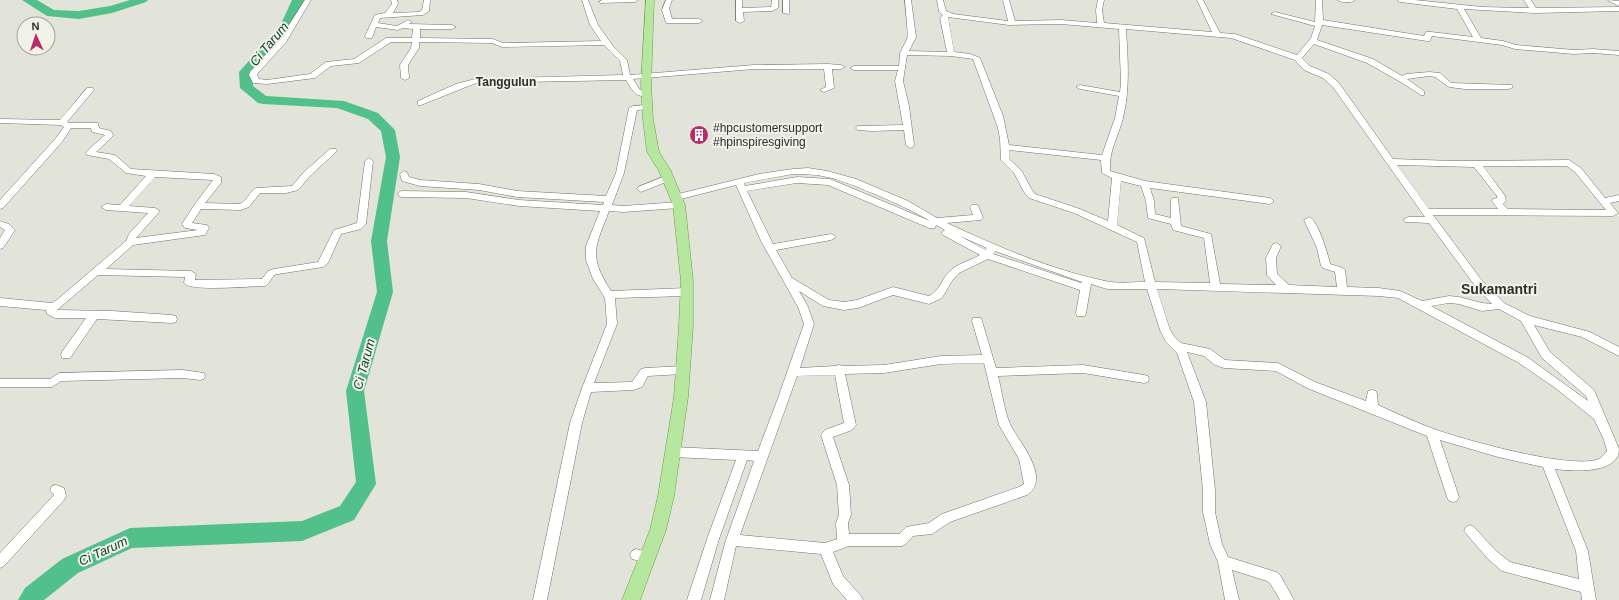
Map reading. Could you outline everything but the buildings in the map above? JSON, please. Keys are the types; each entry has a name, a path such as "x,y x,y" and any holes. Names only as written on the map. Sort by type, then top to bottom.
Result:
{"main road":[{"path":"631,600 641,556 658,530 666,496 683,370 687,292 684,235 678,201 668,178 653,152 647,107 646,94 650,0"}],"street":[{"path":"308,0 283,40 254,72 253,75 256,80 266,82 312,76 329,64 356,61 389,40 493,41 502,45 606,43"},
{"path":"388,15 394,4 394,0"},
{"path":"394,34 425,11 427,0"},
{"path":"584,0 594,25 606,43 623,60 628,77 638,93 646,94"},
{"path":"602,2 635,0"},
{"path":"669,0 666,4 665,10 669,21 699,21"},
{"path":"739,0 740,21"},
{"path":"739,10 772,9 775,8 775,0"},
{"path":"786,0 787,13"},
{"path":"908,0 912,37 904,53 898,81 908,127 910,145"},
{"path":"940,0 943,12 946,14 1012,23 1061,22 1217,34 1248,40 1298,58 1307,68 1326,76 1336,85 1428,216 1475,278 1500,305 1508,311 1526,318 1582,333 1619,352"},
{"path":"1006,0 1012,23"},
{"path":"1101,0 1099,10 1101,25"},
{"path":"1200,0 1217,34"},
{"path":"1298,58 1312,43 1319,23 1319,0"},
{"path":"1341,0 1352,0"},
{"path":"1400,0 1460,7 1535,11 1619,8"},
{"path":"1497,0 1500,9"},
{"path":"1527,0 1535,11"},
{"path":"1611,0 1619,4"},
{"path":"1460,7 1480,40"},
{"path":"946,14 944,18 951,54"},
{"path":"1275,14 1319,23 1427,39 1430,34 1503,43 1515,47 1574,52 1593,51 1619,53"},
{"path":"369,36 377,16 419,15"},
{"path":"374,24 402,27 452,27"},
{"path":"404,78 404,65 413,53 418,27"},
{"path":"1122,27 1125,66 1124,95 1119,118 1105,158 1106,173 1145,184 1270,201"},
{"path":"1312,43 1370,61 1402,79 1421,93"},
{"path":"904,53 951,54 976,58 987,84 1003,134 1005,161 1018,172 1030,194 1042,200 1077,211 1141,240 1151,286 1167,335 1178,346 1182,353 1200,402 1209,490 1209,512 1216,544 1224,562 1232,600"},
{"path":"824,90 830,88 828,66"},
{"path":"421,103 459,86 475,81 628,77 754,67 842,67"},
{"path":"854,68 902,68"},
{"path":"1402,79 1406,76 1429,74 1437,75 1449,85 1465,87 1509,87"},
{"path":"1080,87 1124,95"},
{"path":"0,206 59,140 65,124 90,90"},
{"path":"540,600 576,423 587,388 612,324 612,309 608,295 598,278 591,260 591,246 620,173 633,108 647,107"},
{"path":"0,121 96,125 95,130 108,132 108,134 90,154 112,157 129,171 217,178 217,182 198,206 187,224 188,226 204,227 204,230 201,233 159,240 130,242"},
{"path":"860,128 874,129 908,127"},
{"path":"1005,147 1105,158"},
{"path":"198,206 242,207 246,205 255,192 259,190 286,190 294,188 307,174 333,152"},
{"path":"96,272 192,274 189,283 216,284 264,282 271,274 277,271 320,265 323,263 337,232 356,228 361,224 369,161"},
{"path":"1390,162 1477,164 1569,163 1578,170 1613,213 1504,211 1428,216 1408,220"},
{"path":"1477,164 1501,196 1502,201 1496,202 1504,211"},
{"path":"122,208 153,174"},
{"path":"404,174 405,178 408,180 485,193 519,203 609,203 639,209 678,201 738,185 785,181 803,175 830,174 847,178 990,251 1086,284 1118,286 1287,289 1394,294 1421,304 1522,360 1558,384 1599,416"},
{"path":"1112,227 1117,177"},
{"path":"641,189 668,178"},
{"path":"1145,184 1150,201 1151,216 1176,222"},
{"path":"694,600 724,541 753,456 793,372 808,329 809,320 803,306 770,248 738,185"},
{"path":"401,194 485,193"},
{"path":"1604,201 1619,198"},
{"path":"1174,200 1176,228 1178,230 1208,236 1216,288"},
{"path":"106,207 155,211 132,236 130,242 51,311 55,314 172,319"},
{"path":"935,221 978,218 975,207"},
{"path":"909,210 935,221 990,251"},
{"path":"1309,220 1322,248 1326,267 1340,270 1342,292"},
{"path":"0,224 6,226 10,230 0,246"},
{"path":"770,248 831,237"},
{"path":"1276,246 1270,258 1272,275 1287,289"},
{"path":"789,281 832,305 858,304 893,291 929,300 939,296 956,271 980,260 990,251"},
{"path":"1081,313 1086,284"},
{"path":"608,295 687,292"},
{"path":"1421,304 1451,299 1484,308 1493,308 1500,305"},
{"path":"0,302 54,307"},
{"path":"66,355 94,315"},
{"path":"1178,346 1206,352 1224,364 1278,367 1318,388 1372,408 1432,433 1505,454 1547,462 1584,466 1599,465 1608,460 1616,448 1601,423 1593,397 1546,355 1526,318"},
{"path":"724,541 825,549 844,541 902,540 910,531 932,528 946,518 1023,491 1030,487 1031,482 1025,458 1005,425 977,321"},
{"path":"793,372 839,369 884,369 941,360 988,359"},
{"path":"839,369 850,425 846,428 826,435 843,485 845,515 842,523 844,541"},
{"path":"991,372 1083,369 1144,379"},
{"path":"587,388 633,386 638,384 645,372 683,370"},
{"path":"0,383 52,383 59,377 183,374 200,376"},
{"path":"1372,394 1372,408"},
{"path":"1432,433 1453,497"},
{"path":"673,452 753,456"},
{"path":"717,600 724,541 753,456"},
{"path":"1547,462 1573,532 1582,551 1589,600"},
{"path":"0,562 60,496 60,492 56,490"},
{"path":"1470,531 1492,555 1507,567 1586,587"},
{"path":"825,549 838,580 856,600"},
{"path":"1224,562 1271,576 1275,579 1287,600"}],"waterway":[{"name":"Ci Tarum","path":"28,0 51,13 79,15 112,9 142,0"},
{"name":"Ci Tarum","path":"29,600 33,595 70,566 130,538 302,531 347,513 366,484 355,391 385,292 379,241 393,157 388,130 373,116 339,104 263,100 247,88 245,72 286,27 298,0"}],"place":[{"name":"#hpcustomersupport #hpinspiresgiving","path":"699,135"}],"district":[{"name":"Tanggulun","path":"506,82"},
{"name":"Sukamantri","path":"1499,289"}]}
